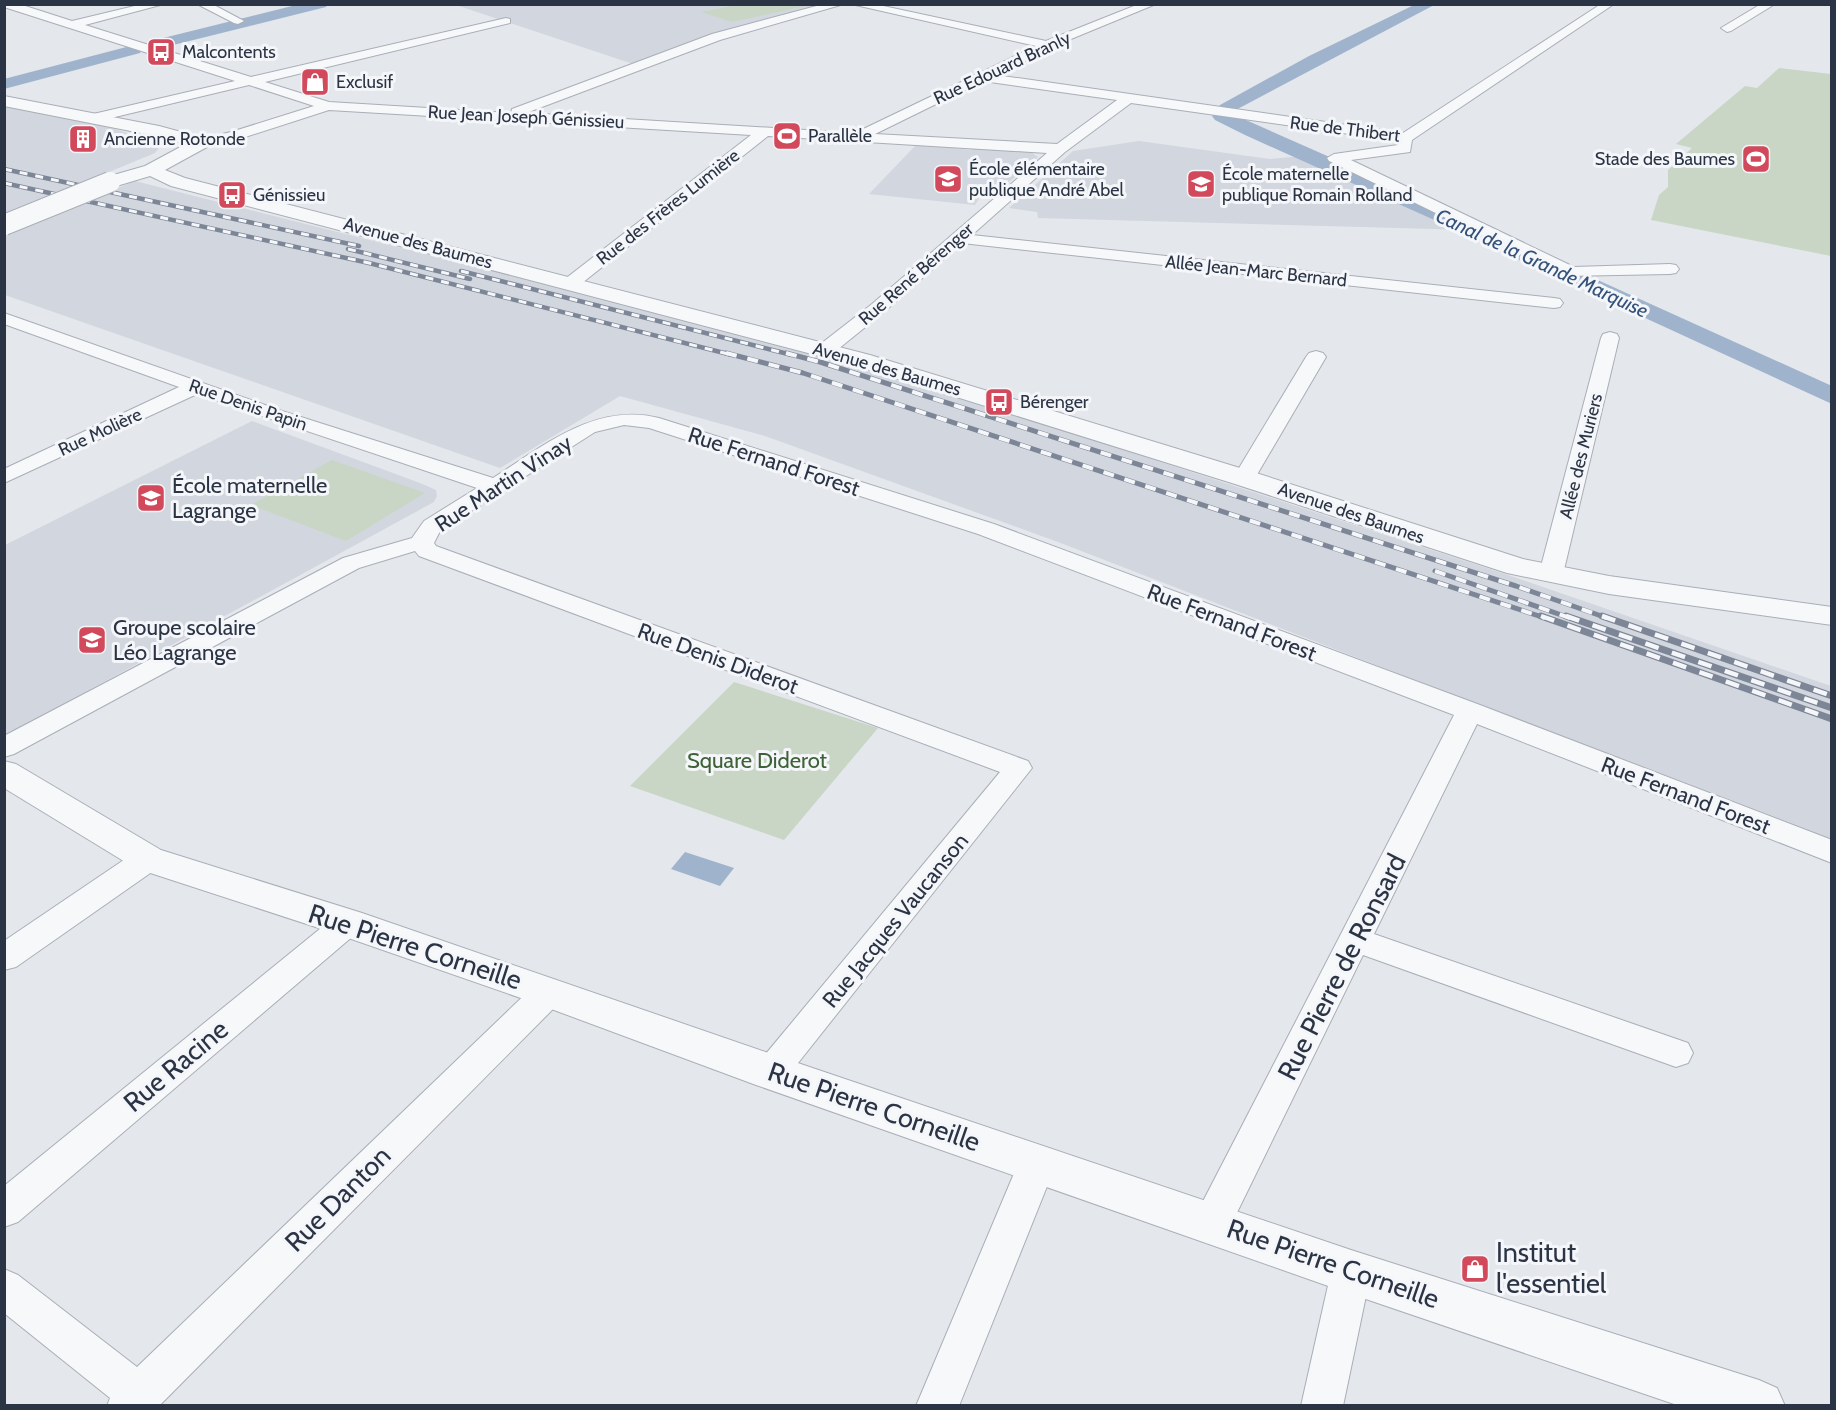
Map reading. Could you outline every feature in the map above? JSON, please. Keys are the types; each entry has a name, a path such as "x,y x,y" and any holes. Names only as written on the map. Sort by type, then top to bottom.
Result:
{"street":[{"name":"Rue Jean Joseph Génissieu","path":"6,4 328,106 1060,149"},
{"path":"69,25 159,4"},
{"path":"202,4 238,21"},
{"path":"507,116 716,37 839,4"},
{"path":"856,4 1047,45"},
{"name":"Rue Edouard Branly","path":"855,137 1067,36 1151,4"},
{"name":"Rue de Thibert","path":"981,77 1126,100 1406,138 1609,4"},
{"path":"1727,28 1770,4"},
{"path":"94,117 507,21"},
{"path":"1060,149 1126,100"},
{"path":"4,101 94,117 201,143"},
{"path":"4,225 110,182 151,170 201,143 234,136 328,106"},
{"name":"Rue des Frères Lumière","path":"571,283 764,132"},
{"path":"1406,138 1405,149 1334,158 1571,272 1670,269"},
{"name":"Rue René Bérenger","path":"825,350 878,308 1060,149"},
{"name":"Avenue des Baumes","path":"151,170 178,182 825,350 1244,478 1517,567 1704,599 1832,616"},
{"name":"Allée Jean-Marc Bernard","path":"957,238 1554,303"},
{"name":"Rue Denis Papin","path":"4,318 196,387 494,486"},
{"name":"Allée des Muriers","path":"1551,574 1610,338"},
{"path":"1244,478 1316,357"},
{"name":"Rue Molière","path":"4,477 196,387"},
{"name":"Rue Martin Vinay","path":"4,748 351,563 400,547 422,543 424,535 432,526 588,428 624,419"},
{"name":"Rue Fernand Forest","path":"624,419 652,422 986,530 1470,711 1832,852"},
{"name":"Rue Denis Diderot","path":"422,543 427,551 1018,768"},
{"name":"Rue Pierre de Ronsard","path":"1212,1223 1470,711"},
{"name":"Rue Jacques Vaucanson","path":"771,1072 1018,768"},
{"name":"Rue Pierre Corneille","path":"4,772 148,859 348,923 549,992 771,1072 1351,1272 1759,1406"},
{"path":"4,958 148,859"},
{"name":"Rue Racine","path":"4,1210 348,923"},
{"path":"1356,940 1676,1053"},
{"name":"Rue Danton","path":"134,1400 549,992"},
{"path":"937,1406 1037,1164"},
{"path":"1322,1406 1351,1272"},
{"path":"4,1288 134,1400"}],"shaded area":[{"path":"456,5 734,5 702,12 803,5 839,5 800,14 639,66"},
{"path":"4,105 86,120 162,144 155,153 5,215"},
{"name":"École maternelle publique Romain Rolland","path":"1139,141 1270,159 1303,156 1470,230 1038,218 1037,212 1009,208 1073,151"},
{"name":"École élémentaire publique André Abel","path":"917,144 971,150 973,148 1029,151 1038,157 989,199 980,197 975,205 869,194"},
{"path":"135,181 847,360 1505,574 1831,686 1831,841 1058,542 765,436 620,396 500,468 5,295 5,236 33,222"},
{"name":"Groupe scolaire Léo Lagrange","path":"252,421 420,483 436,490 437,496 434,502 5,736 5,545"}],"green space":[{"path":"801,4 805,6 732,22 701,12 734,5"},
{"name":"Stade des Baumes","path":"1779,68 1831,74 1831,256 1651,220 1659,195 1668,187 1668,170 1692,148 1676,144 1745,86 1757,88"},
{"path":"332,460 425,493 346,541 251,505"},
{"name":"Square Diderot","path":"734,682 878,728 784,840 630,786"}],"water":[{"path":"685,852 734,868 720,886 671,869"}],"waterway":[{"path":"157,44 321,4"},
{"name":"Canal de la Grande Marquise","path":"1226,109 1315,60 1429,4"},
{"path":"4,84 134,50"},
{"name":"Canal de la Grande Marquise","path":"1221,116 1469,227"},
{"name":"Canal de la Grande Marquise","path":"1527,255 1832,396"}],"railway":[{"path":"4,169 359,246"},
{"path":"4,183 369,263 732,355"},
{"path":"348,249 470,279"},
{"path":"461,271 792,355"},
{"path":"726,353 803,373 1545,618"},
{"path":"786,353 1516,586 1607,618"},
{"path":"1435,571 1570,618"},
{"path":"1541,616 1832,719"},
{"path":"1566,616 1832,708"},
{"path":"1602,616 1832,696"}],"place":[{"name":"Malcontents","path":"161,52"},
{"name":"Exclusif","path":"315,82"},
{"name":"Parallèle","path":"787,136"},
{"name":"Ancienne Rotonde","path":"83,139"},
{"name":"Stade des Baumes","path":"1756,159"},
{"name":"École élémentaire publique André Abel","path":"948,179"},
{"name":"École maternelle publique Romain Rolland","path":"1201,184"},
{"name":"Génissieu","path":"232,195"},
{"name":"Bérenger","path":"999,402"},
{"name":"École maternelle Lagrange","path":"151,498"},
{"name":"Groupe scolaire Léo Lagrange","path":"92,640"},
{"name":"Institut l'essentiel","path":"1475,1269"}]}
